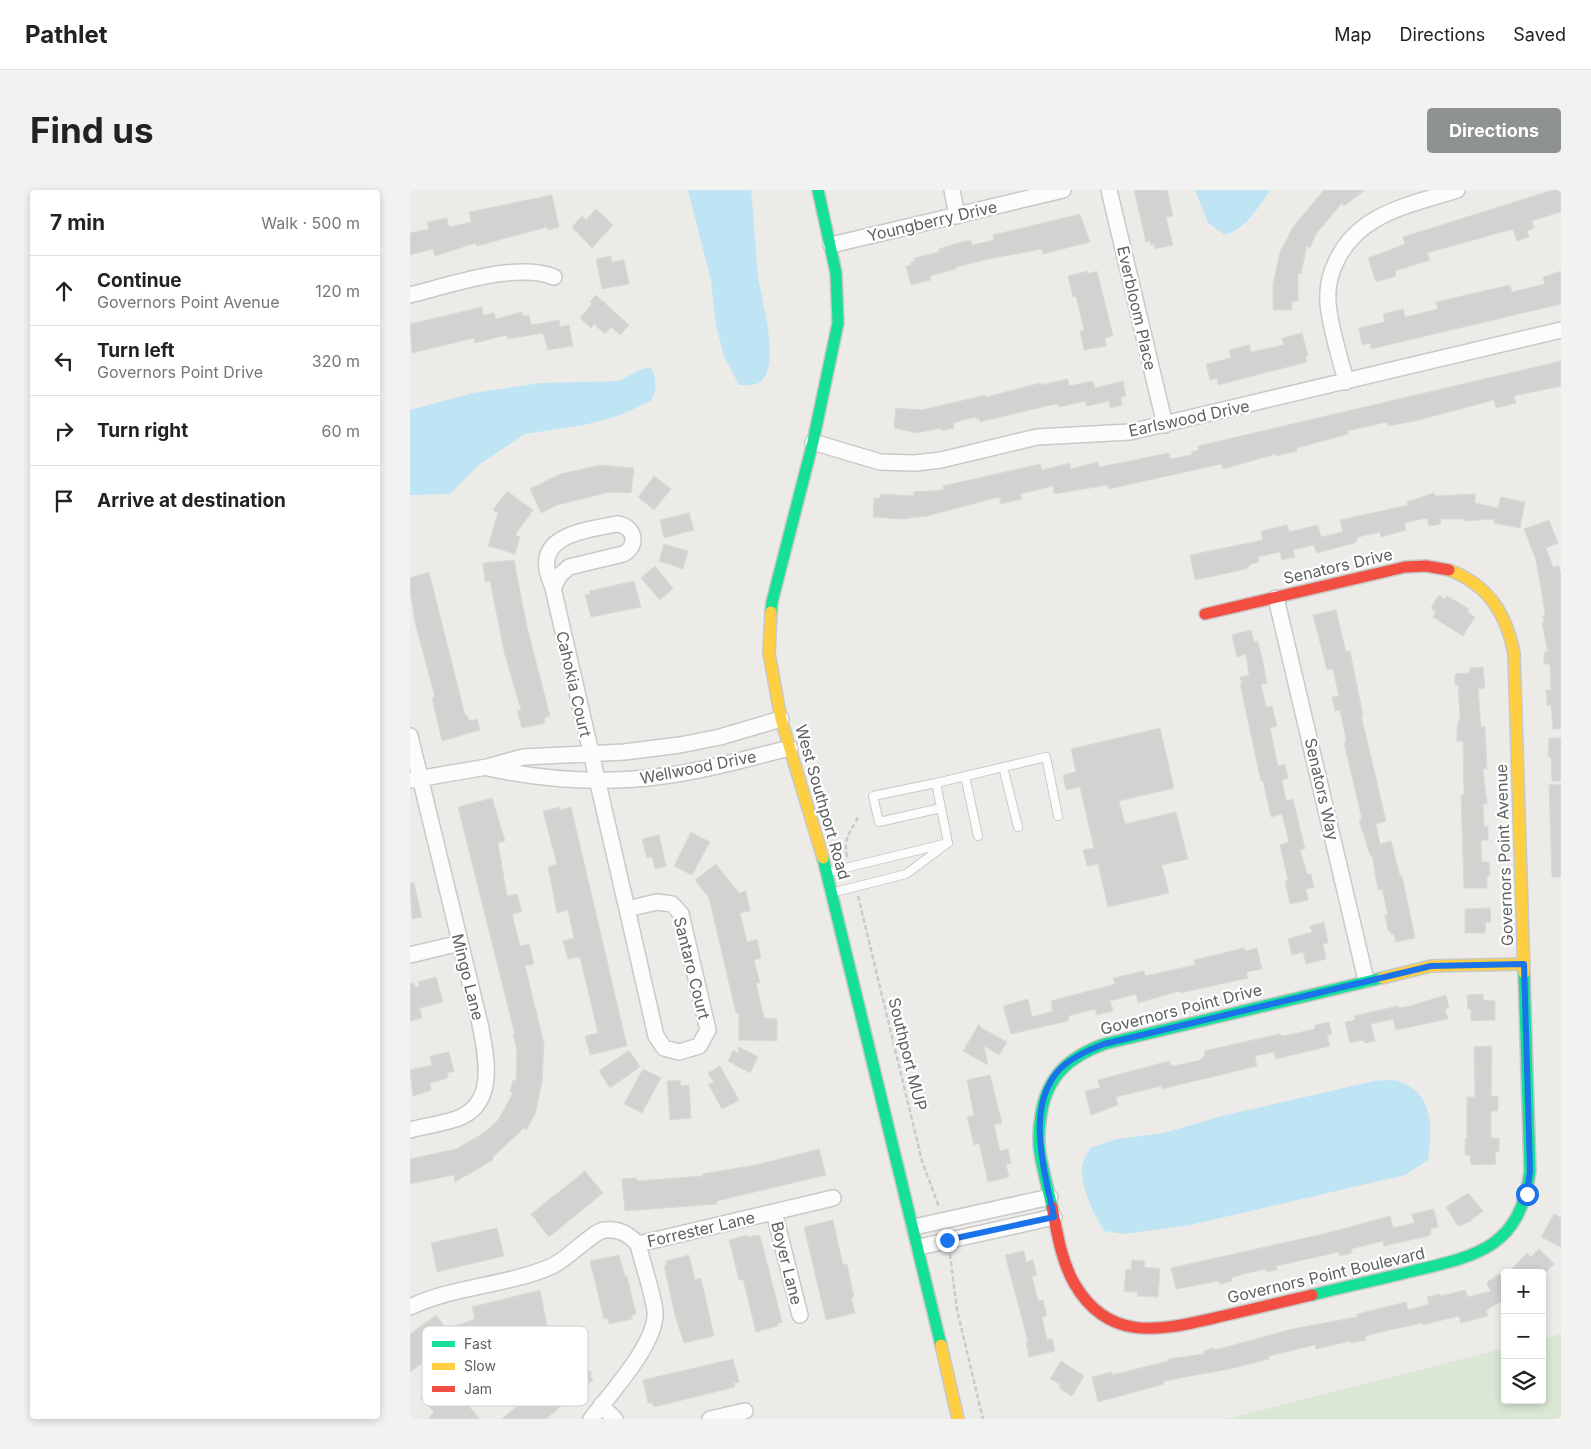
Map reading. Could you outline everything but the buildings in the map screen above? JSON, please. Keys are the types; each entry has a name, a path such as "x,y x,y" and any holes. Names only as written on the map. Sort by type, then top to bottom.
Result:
{"street":[{"name":"West Southport Road","path":"818,190 836,272 838,323 814,442 772,602 769,653 782,719 833,893 919,1246 958,1419"},
{"path":"952,190 957,216"},
{"name":"Youngberry Drive","path":"830,245 1063,190"},
{"name":"Everbloom Place","path":"1109,190 1165,425"},
{"path":"1346,382 1328,301 1330,276 1342,249 1356,232 1375,218 1457,190"},
{"path":"410,295 511,272 536,272 554,277"},
{"name":"Earlswood Drive","path":"814,442 880,462 915,463 941,460 1037,437 1125,433 1561,330"},
{"name":"Cahokia Court","path":"553,588 560,575 570,567 626,553 633,542 633,534 628,528 617,524 560,539 549,553 546,564 596,779"},
{"name":"Senators Drive","path":"1205,614 1416,566 1448,569 1477,583"},
{"name":"Governors Point Avenue","path":"1477,583 1489,593 1505,617 1514,653 1530,1171 1526,1198"},
{"name":"Senators Way","path":"1276,598 1366,980"},
{"name":"Wellwood Drive","path":"415,779 487,767 524,757 648,750 680,745 720,737 782,719"},
{"name":"Mingo Lane","path":"410,736 415,779 460,943 480,1024 486,1063 486,1088 477,1104 458,1118 410,1130"},
{"name":"Wellwood Drive","path":"487,767 523,775 596,779 665,776 790,748"},
{"name":"Santaro Court","path":"596,779 658,1041 664,1048 675,1052 695,1048 705,1038 708,1030 681,914 674,905 666,902 627,909"},
{"path":"410,955 460,943"},
{"name":"Governors Point Drive","path":"1107,1317 1095,1309 1076,1286 1065,1260 1039,1150 1042,1106 1051,1080 1059,1070 1085,1051 1104,1044 1366,980 1431,966 1524,964"},
{"path":"914,1227 1050,1197"},
{"name":"Forrester Lane","path":"410,1307 428,1298 530,1276 558,1264 602,1230 623,1231 638,1244 833,1198"},
{"name":"Governors Point Boulevard","path":"1107,1317 1134,1328 1167,1329 1464,1258 1489,1247 1505,1234 1521,1212 1526,1198"},
{"name":"Boyer Lane","path":"774,1212 800,1315"},
{"path":"919,1246 1054,1217"},
{"path":"591,1419 646,1345 654,1327 655,1311 638,1244"},
{"path":"601,1405 615,1419"},
{"path":"710,1419 745,1411"}],"lane":[{"path":"941,808 879,822 873,796 1046,757 1058,816"},
{"path":"1003,767 1018,827"},
{"path":"965,776 978,836"},
{"path":"936,783 948,843"},
{"path":"828,873 948,843"},
{"path":"833,893 906,874 948,843"}],"path":[{"path":"847,855 845,844 848,834 859,815"},
{"name":"Southport MUP","path":"858,898 922,1161 941,1213"},
{"path":"950,1254 957,1310 983,1419"}],"green space":[{"path":"1561,1334 1561,1419 1227,1419 1501,1349 1501,1404 1546,1404 1546,1338"}],"water":[{"path":"688,190 751,190 758,275 768,327 770,356 764,378 759,383 739,385 724,356 716,326 711,281"},
{"path":"1195,190 1270,190 1246,222 1233,232 1225,235 1208,223"},
{"path":"651,367 655,384 651,401 618,416 584,425 525,434 480,464 450,494 410,495 410,410 473,393 541,383 619,381 641,369"},
{"path":"1391,1080 1401,1082 1412,1088 1426,1105 1430,1126 1428,1160 1405,1175 1190,1225 1124,1234 1104,1231 1092,1208 1082,1175 1082,1166 1090,1148 1117,1139 1164,1133 1222,1116 1374,1081"}],"traffic: fast":[{"path":"771,612 813,442 838,323 836,273 818,190"},
{"path":"823,858 941,1345"},
{"path":"1312,1295 1433,1266 1474,1254 1491,1245 1505,1233 1516,1217 1525,1197 1530,1171 1524,973"},
{"path":"1052,1207 1040,1153 1040,1120 1048,1089 1054,1079 1070,1062 1080,1055 1104,1044 1382,978"}],"traffic: slow":[{"path":"1449,570 1475,584 1494,602 1506,626 1514,653 1524,973"},
{"path":"771,612 769,653 781,719 823,858"},
{"path":"1382,978 1431,966 1524,964"},
{"path":"941,1345 958,1419"}],"traffic: jam":[{"path":"1205,614 1405,567 1426,566 1449,570"},
{"path":"1052,1207 1063,1255 1074,1283 1088,1303 1104,1317 1122,1325 1141,1328 1181,1325 1312,1295"}],"route":[{"path":"947,1240 1054,1217 1039,1150 1042,1106 1051,1080 1059,1070 1085,1051 1104,1044 1431,966 1524,964 1530,1171 1527,1194"}]}
